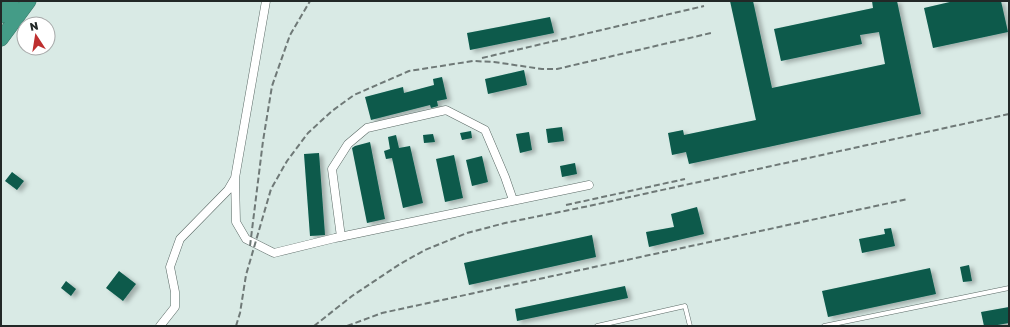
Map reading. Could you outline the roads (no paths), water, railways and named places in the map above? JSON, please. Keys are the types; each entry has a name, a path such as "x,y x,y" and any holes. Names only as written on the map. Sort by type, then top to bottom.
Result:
{"highway":[{"path":"1,16 12,1"},
{"path":"1,39 29,1"}],"street":[{"path":"266,1 235,178 236,222 246,239 274,253 341,236 589,185"},
{"path":"341,236 332,169 348,144 367,128 446,110 485,130 506,177 513,200"},
{"path":"160,326 175,307 175,292 170,267 180,238 228,190 235,178"}],"lane":[{"path":"824,326 1009,288"},
{"path":"597,326 685,306 690,326"}],"railway":[{"path":"250,246 263,141 272,86 290,35 310,1"},
{"path":"482,58 704,6"},
{"path":"236,326 240,313 246,275 271,189 287,161 308,133 332,111 354,95 409,71 473,61 494,62 542,69 557,69 711,33"},
{"path":"314,326 352,296 400,264 425,250 467,233 505,223 1009,114"},
{"path":"566,205 685,179"},
{"path":"347,326 382,313 908,199"}]}
